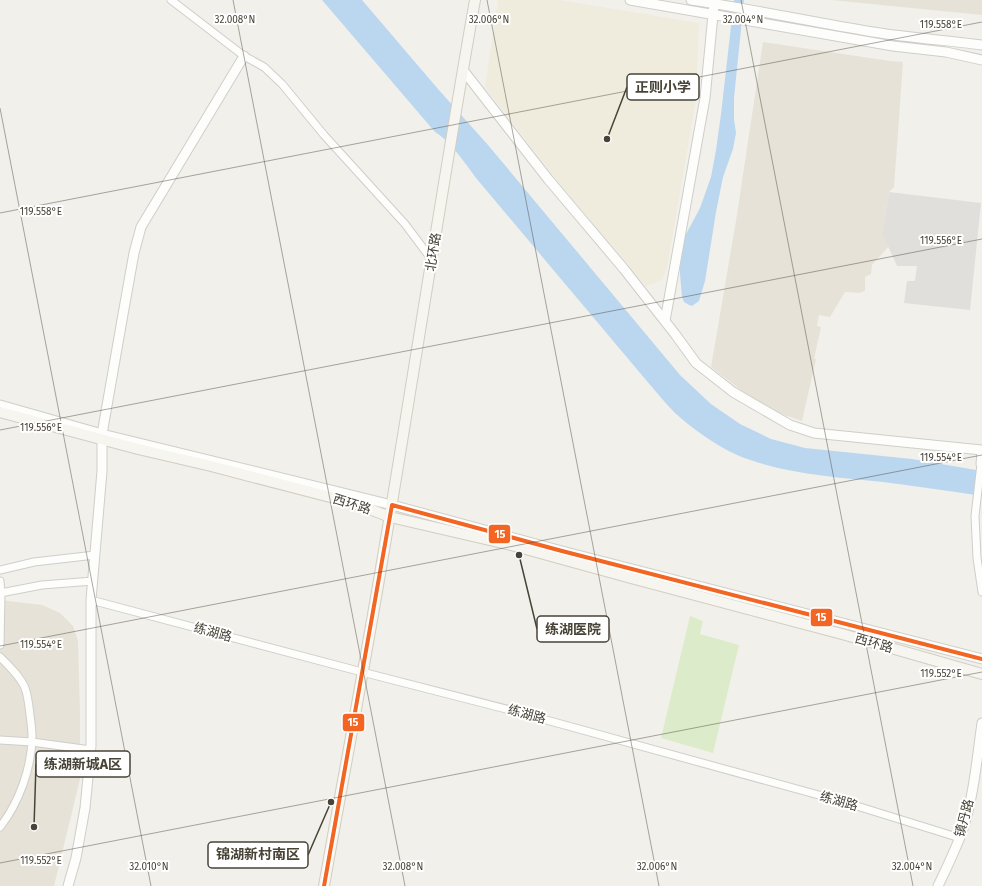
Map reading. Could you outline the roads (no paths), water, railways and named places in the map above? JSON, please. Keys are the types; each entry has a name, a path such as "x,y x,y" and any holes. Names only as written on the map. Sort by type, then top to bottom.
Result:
{"main road":[{"name":"北环路","path":"324,886 390,517 459,88 475,0"},
{"name":"西环路","path":"0,412 102,437 138,449 211,466 350,502 390,517 511,545 842,634 982,674"}],"street":[{"path":"171,0 244,56 264,68 282,84 324,135 405,224 432,260"},
{"path":"630,0 893,46 946,52 982,60"},
{"path":"691,0 874,32 982,45"},
{"path":"665,321 705,98 714,4"},
{"path":"68,886 76,858 85,808 91,750 91,600 102,471 102,437 134,252 141,226 244,56"},
{"path":"462,70 548,179 624,269 696,363 733,392 790,425 814,433 982,451 976,511 977,558 982,592"},
{"name":"西环路","path":"0,405 102,437 392,505 562,552 982,659"},
{"path":"0,570 34,562 95,555"},
{"path":"0,580 0,645"},
{"path":"0,593 42,585 93,581"},
{"name":"练湖路","path":"91,600 510,710 844,802 960,838"},
{"path":"0,657 20,679 25,688 32,727 32,742 28,766 21,790 0,827"},
{"name":"镇丹路","path":"938,886 960,838 970,802 982,723"},
{"path":"0,740 32,742 91,750"}],"water":[{"path":"322,0 362,0 488,145 680,375 711,404 740,424 771,439 805,448 912,459 982,471 982,496 809,474 772,467 737,455 712,442 697,431 675,413 666,403 476,178 457,153 435,132"},
{"path":"734,0 744,0 734,98 736,133 733,149 723,177 705,281 699,301 692,306 684,302 682,297 680,256 685,236 700,208 711,177 721,114"}],"place":[{"name":"正则小学","path":"607,139"},
{"name":"练湖医院","path":"519,555"},
{"name":"锦湖新村南区","path":"331,802"},
{"name":"练湖新城A区","path":"34,827"}]}
